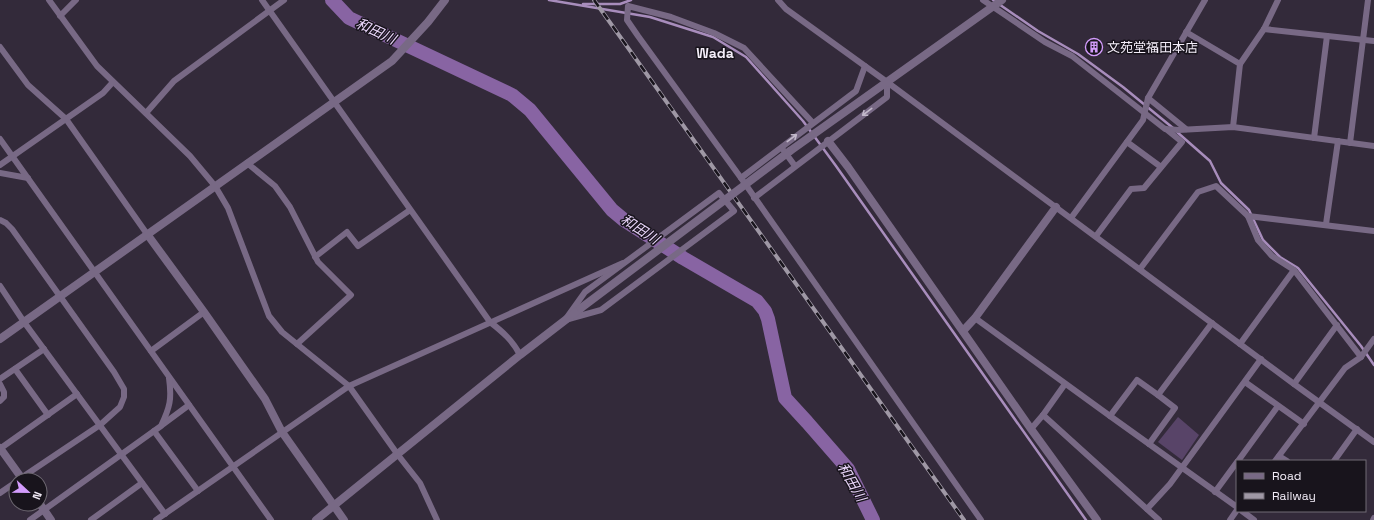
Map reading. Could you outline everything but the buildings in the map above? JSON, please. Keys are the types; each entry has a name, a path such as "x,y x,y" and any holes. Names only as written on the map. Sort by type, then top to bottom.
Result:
{"street":[{"path":"49,0 97,66 190,156 215,186 228,208 269,316 282,332 349,386 398,455 420,483 437,520"},
{"path":"60,16 76,0"},
{"path":"262,0 490,322 502,331 515,346 520,355"},
{"path":"146,113 174,81 284,0"},
{"path":"0,339 392,61 428,22 445,0"},
{"path":"778,0 786,9 888,82 1374,442"},
{"path":"983,0 1045,42 1072,56 1182,130"},
{"path":"316,520 565,320 784,156 1002,0"},
{"path":"1071,218 1143,120 1146,105 1205,0"},
{"path":"1233,127 1240,64 1264,29 1278,0"},
{"path":"1350,143 1368,0"},
{"path":"812,123 744,48 714,32 671,17 628,6 627,20 981,520"},
{"path":"1264,29 1374,41"},
{"path":"1186,32 1240,64"},
{"path":"1314,138 1327,36"},
{"path":"0,47 28,85 66,118 265,399 282,432 344,520"},
{"path":"740,178 856,91 865,66"},
{"path":"0,165 103,93 113,82"},
{"path":"754,198 887,97 888,82"},
{"path":"1096,236 1131,188 1144,188 1182,142 1146,105"},
{"path":"1168,129 1182,130 1233,127 1374,146"},
{"path":"0,139 271,520"},
{"path":"1326,224 1338,141"},
{"path":"827,142 848,167 1031,429 1097,520"},
{"path":"1127,142 1162,167"},
{"path":"781,147 795,166"},
{"path":"247,163 275,186 290,207 318,262 351,295 297,344"},
{"path":"0,174 28,178"},
{"path":"1140,269 1198,192 1216,186 1249,216 1258,240 1272,256 1294,270 1362,356"},
{"path":"719,193 734,211 601,310 565,320 585,292 719,193"},
{"path":"963,331 975,318 1056,207"},
{"path":"315,257 347,232 358,246 410,210"},
{"path":"1249,216 1326,224 1374,231"},
{"path":"0,220 12,229 59,297 114,372 124,389 124,398 120,407 100,425 32,472"},
{"path":"157,520 349,386 623,263"},
{"path":"1240,344 1294,270"},
{"path":"0,286 24,322 164,514"},
{"path":"0,299 6,295"},
{"path":"151,351 204,312"},
{"path":"975,318 1236,506"},
{"path":"1158,395 1212,323"},
{"path":"1294,384 1337,325"},
{"path":"1277,458 1345,368 1362,356 1374,339"},
{"path":"0,379 44,349"},
{"path":"1147,509 1170,484 1261,359"},
{"path":"15,369 48,415"},
{"path":"161,426 169,410 171,394 168,374"},
{"path":"1110,416 1137,380 1158,395 1175,408 1149,444"},
{"path":"1245,382 1304,424"},
{"path":"0,384 4,392 4,397 0,401"},
{"path":"1031,429 1065,384"},
{"path":"15,472 0,448 77,394"},
{"path":"48,503 190,405"},
{"path":"1238,460 1278,406"},
{"path":"1043,415 1159,520"},
{"path":"1335,460 1357,430"},
{"path":"154,431 198,491"},
{"path":"1215,492 1236,462"},
{"path":"91,520 142,483"},
{"path":"1230,520 1236,511"},
{"path":"30,520 37,512"},
{"path":"1243,512 1254,520"}],"shaded area":[{"path":"1178,417 1199,435 1182,460 1158,442"}],"waterway":[{"name":"和田川","path":"332,0 349,18 512,95 530,110 612,210 624,220 683,258 757,301 765,311 768,319 785,398 848,469 873,520"},
{"path":"549,0 650,17 713,37 746,57 803,121 1086,520"},
{"path":"583,4 620,4 631,0"},
{"path":"993,0 1038,31 1078,54 1123,87 1173,128"},
{"path":"1177,132 1210,161 1221,183 1249,210 1263,240 1280,257 1298,268 1361,346 1374,365"}],"railway":[{"path":"594,0 964,520"}],"place":[{"name":"文苑堂福田本店","path":"1094,47"}],"district":[{"name":"Wada","path":"715,53"}]}
